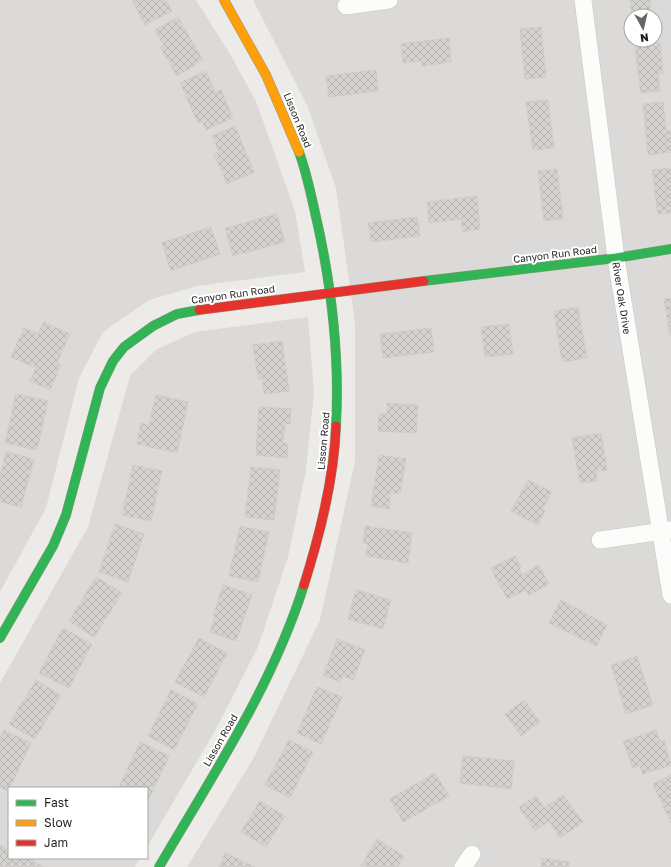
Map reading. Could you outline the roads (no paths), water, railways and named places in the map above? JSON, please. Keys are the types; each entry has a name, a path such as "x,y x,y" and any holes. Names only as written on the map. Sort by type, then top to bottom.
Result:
{"street":[{"name":"Lisson Road","path":"159,867 249,712 273,666 302,590 314,552 333,463 337,412 338,372 331,292 322,239 301,157 288,122 264,70 224,0"},
{"path":"346,6 389,0"},
{"name":"River Oak Drive","path":"583,0 616,258 666,531 671,595"},
{"name":"Canyon Run Road","path":"1,633 53,546 66,515 100,388 113,361 124,347 153,326 177,314 218,306 616,258 671,249"},
{"path":"600,540 666,531"}]}
